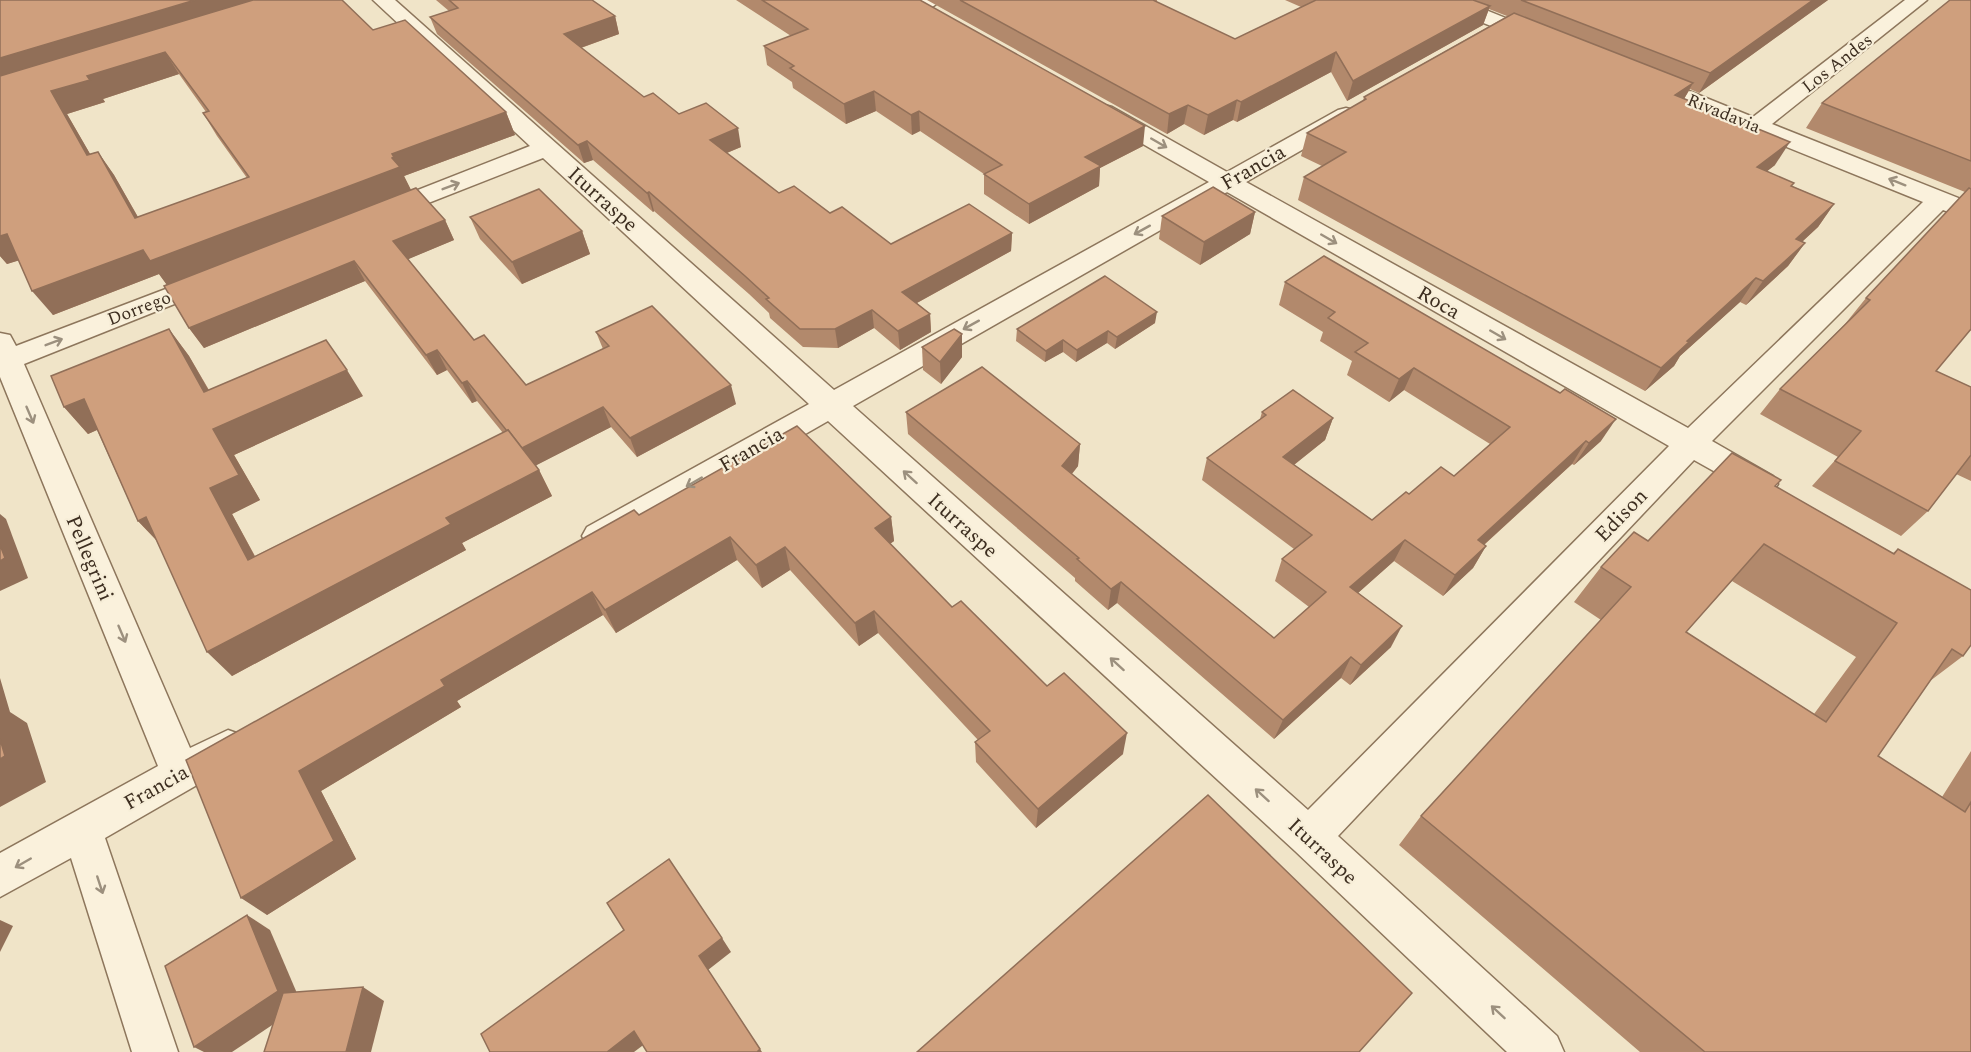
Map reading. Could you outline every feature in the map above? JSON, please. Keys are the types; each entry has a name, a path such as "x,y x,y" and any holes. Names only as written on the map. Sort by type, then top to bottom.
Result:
{"street":[{"name":"Iturraspe","path":"383,0 1308,837 1541,1052"},
{"path":"1443,0 1558,46"},
{"name":"Los Andes","path":"1756,126 1917,0"},
{"path":"918,2 948,23"},
{"path":"1472,42 1503,24"},
{"name":"Rivadavia","path":"1624,73 1971,212"},
{"name":"Roca","path":"1082,100 1784,497"},
{"name":"Francia","path":"573,551 1370,100"},
{"path":"362,221 547,148"},
{"name":"Edison","path":"1308,837 1690,444 1940,200"},
{"name":"Dorrego","path":"2,355 240,269"},
{"name":"Pellegrini","path":"2,355 181,774"},
{"name":"Francia","path":"0,876 253,732"},
{"path":"82,829 155,1052"}],"building":[{"path":"0,0 195,0 0,58"},
{"path":"253,0 342,0 373,30 405,20 506,112 392,154 394,157 392,158 400,167 150,261 143,250 32,291 7,234 0,236 0,76","holes":["165,52 209,111 203,113 249,177 135,218 98,152 87,155 51,91 90,80 87,76"]},
{"path":"449,0 592,0 615,16 564,34 644,97 653,93 679,114 706,103 738,128 710,140 779,193 794,186 830,213 842,207 891,244 969,204 1012,233 902,292 930,314 898,331 872,310 835,329 800,329 766,299 769,298 745,276 649,192 647,193 587,141 578,145 430,17 458,8"},
{"path":"762,0 920,0 1145,126 1085,157 1101,166 1029,204 984,174 1002,165 919,111 911,115 874,91 844,104 790,68 794,66 764,46 808,29"},
{"path":"960,0 1153,0 1235,39 1316,0 1473,0 1490,6 1353,81 1336,52 1241,102 1237,100 1208,115 1188,105 1169,114"},
{"path":"1521,0 1813,0 1710,73"},
{"path":"1950,0 1971,0 1971,161 1822,103"},
{"path":"1514,13 1693,83 1675,95 1790,142 1757,167 1794,183 1791,186 1834,204 1796,239 1805,243 1763,281 1756,278 1661,368 1304,177 1346,152 1307,133 1366,99 1364,97"},
{"path":"1213,187 1255,212 1204,242 1162,216"},
{"path":"416,188 445,220 393,241 474,340 484,335 526,385 609,346 596,332 652,306 731,385 630,438 603,407 522,448 467,381 462,383 437,350 426,355 354,261 189,328 164,286"},
{"path":"1969,188 1971,189 1971,329 1936,371 1971,387 1971,455 1928,511 1835,461 1861,431 1780,389 1870,300 1866,298"},
{"path":"539,189 582,231 512,262 470,217"},
{"path":"1324,256 1560,393 1565,389 1616,419 1589,443 1586,441 1478,540 1486,546 1455,575 1405,540 1350,587 1402,626 1361,665 1351,657 1283,720 1121,582 1111,589 1077,559 1079,558 906,412 982,367 1080,444 1062,466 1274,638 1326,592 1282,559 1312,535 1207,458 1266,415 1262,412 1293,390 1333,418 1283,457 1372,520 1406,492 1409,494 1441,467 1454,476 1510,427 1414,368 1399,379 1355,352 1368,343 1328,318 1335,312 1285,282"},
{"path":"1105,276 1157,312 1117,337 1108,331 1077,350 1063,340 1046,351 1017,329"},
{"path":"169,329 204,392 326,340 347,370 213,429 239,475 210,488 248,560 508,430 539,470 446,518 451,524 207,652 146,517 138,521 84,399 64,407 51,376"},
{"path":"954,329 962,334 940,362 922,347"},
{"path":"797,426 891,517 875,528 952,607 961,601 1047,686 1064,673 1127,733 1038,809 975,742 990,731 874,611 855,623 785,547 756,565 730,537 605,610 592,592 441,680 445,686 299,771 334,841 241,898 186,760 634,510 639,515"},
{"path":"1732,453 1781,480 1775,486 1894,554 1898,549 1971,590 1971,645 1963,656 1952,649 1878,756 1965,812 1971,802 1971,1052 1705,1052 1421,816 1631,587 1601,567 1634,532 1648,541","holes":["1764,544 1897,623 1826,722 1686,632"]},
{"path":"0,545 5,558 0,561"},
{"path":"0,739 5,756 0,759"},
{"path":"1208,795 1412,993 1359,1052 917,1052"},
{"path":"669,859 722,938 699,956 760,1049 757,1052 647,1052 634,1031 607,1052 490,1052 481,1034 624,930 607,903"},
{"path":"247,915 278,991 194,1047 165,966"},
{"path":"363,987 346,1052 264,1052 283,993"}]}
